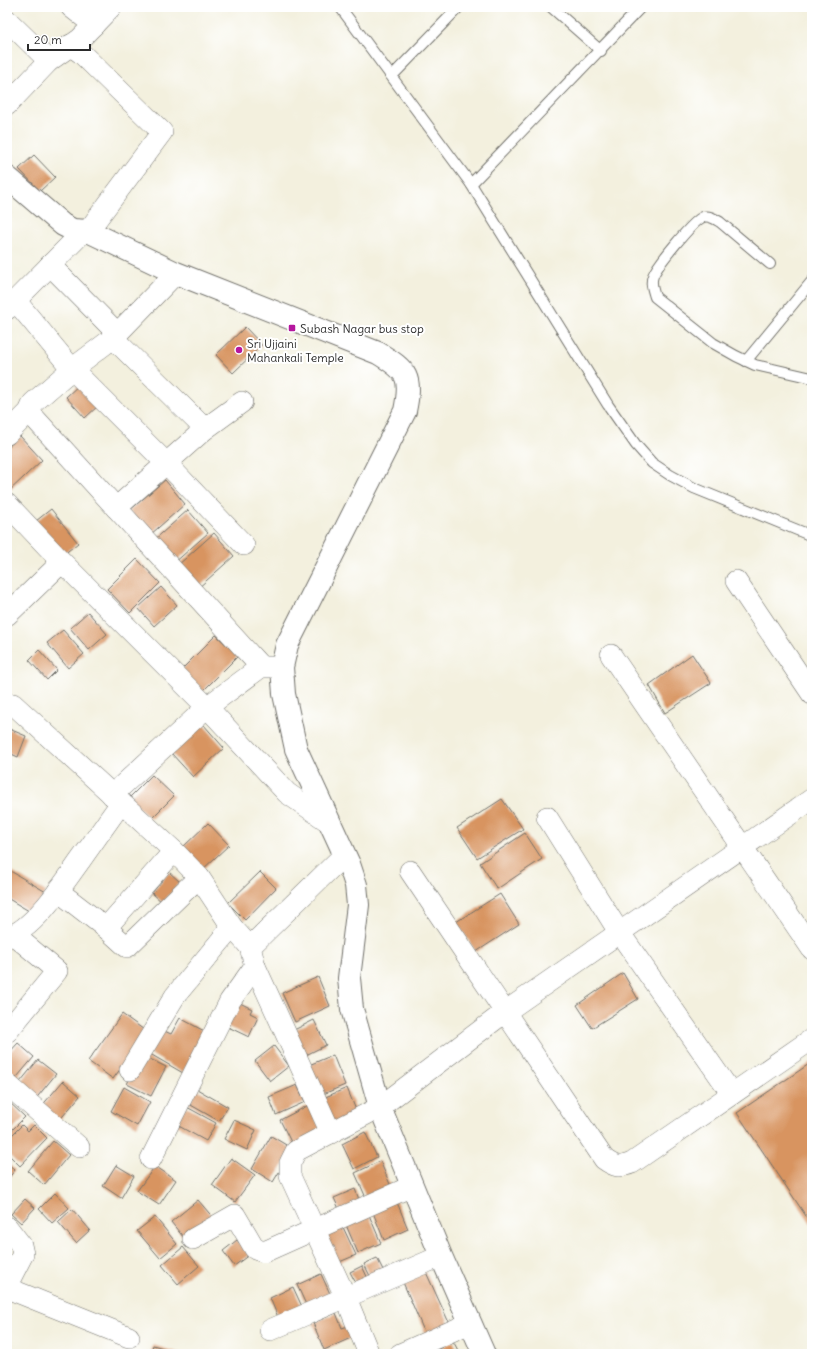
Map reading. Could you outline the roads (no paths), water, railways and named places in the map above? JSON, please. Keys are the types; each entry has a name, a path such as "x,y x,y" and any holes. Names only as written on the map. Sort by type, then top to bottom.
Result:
{"street":[{"path":"71,7 94,25"},
{"path":"7,104 49,61 80,39 111,7"},
{"path":"7,20 49,61"},
{"path":"70,45 81,53 162,132 86,231 11,304 72,369 167,464 244,545"},
{"path":"7,177 63,225 73,230 86,231 176,273 378,353 396,364 407,377 409,394 405,411 287,645 282,667 284,694 296,749 356,885 358,905 349,978 352,1009 380,1107 441,1256 484,1354"},
{"path":"50,265 115,336 206,429"},
{"path":"7,434 29,412 33,403 72,369 115,336 176,273"},
{"path":"116,508 206,429 242,402"},
{"path":"29,412 261,667"},
{"path":"7,504 62,562 207,707 287,793 329,822"},
{"path":"10,606 62,562"},
{"path":"736,581 812,694"},
{"path":"611,655 812,949"},
{"path":"7,1032 57,971 10,936 38,916 58,891 117,799 207,707 261,667 282,667"},
{"path":"9,702 174,851 199,877 253,957 331,1133"},
{"path":"369,1354 346,1298 290,1176 290,1163 296,1151 380,1107 505,1012 812,799"},
{"path":"547,817 619,932 732,1094"},
{"path":"106,928 174,851"},
{"path":"151,1159 253,957 344,855"},
{"path":"410,871 604,1159 613,1165 623,1167 632,1163 812,1039"},
{"path":"58,891 106,928 127,947 199,877"},
{"path":"130,1070 175,996 232,927"},
{"path":"7,1084 79,1147"},
{"path":"193,1239 235,1215 255,1249 259,1252 264,1252 412,1186"},
{"path":"7,1227 21,1245 23,1254 8,1283 12,1290 129,1337"},
{"path":"270,1330 441,1256"},
{"path":"400,1354 470,1323"}],"lane":[{"path":"340,7 471,184 608,405 628,433 652,462 670,475 694,488 812,536"},
{"path":"392,76 459,7"},
{"path":"551,7 601,50"},
{"path":"471,184 641,7"},
{"path":"770,264 720,222 705,216 696,222 664,258 653,276 652,288 655,297 713,343 755,365 812,378"},
{"path":"746,361 812,281"}],"place":[{"name":"Subash Nagar bus stop","path":"292,328"},
{"name":"Sri Ujjaini Mahankali Temple","path":"239,350"}]}
